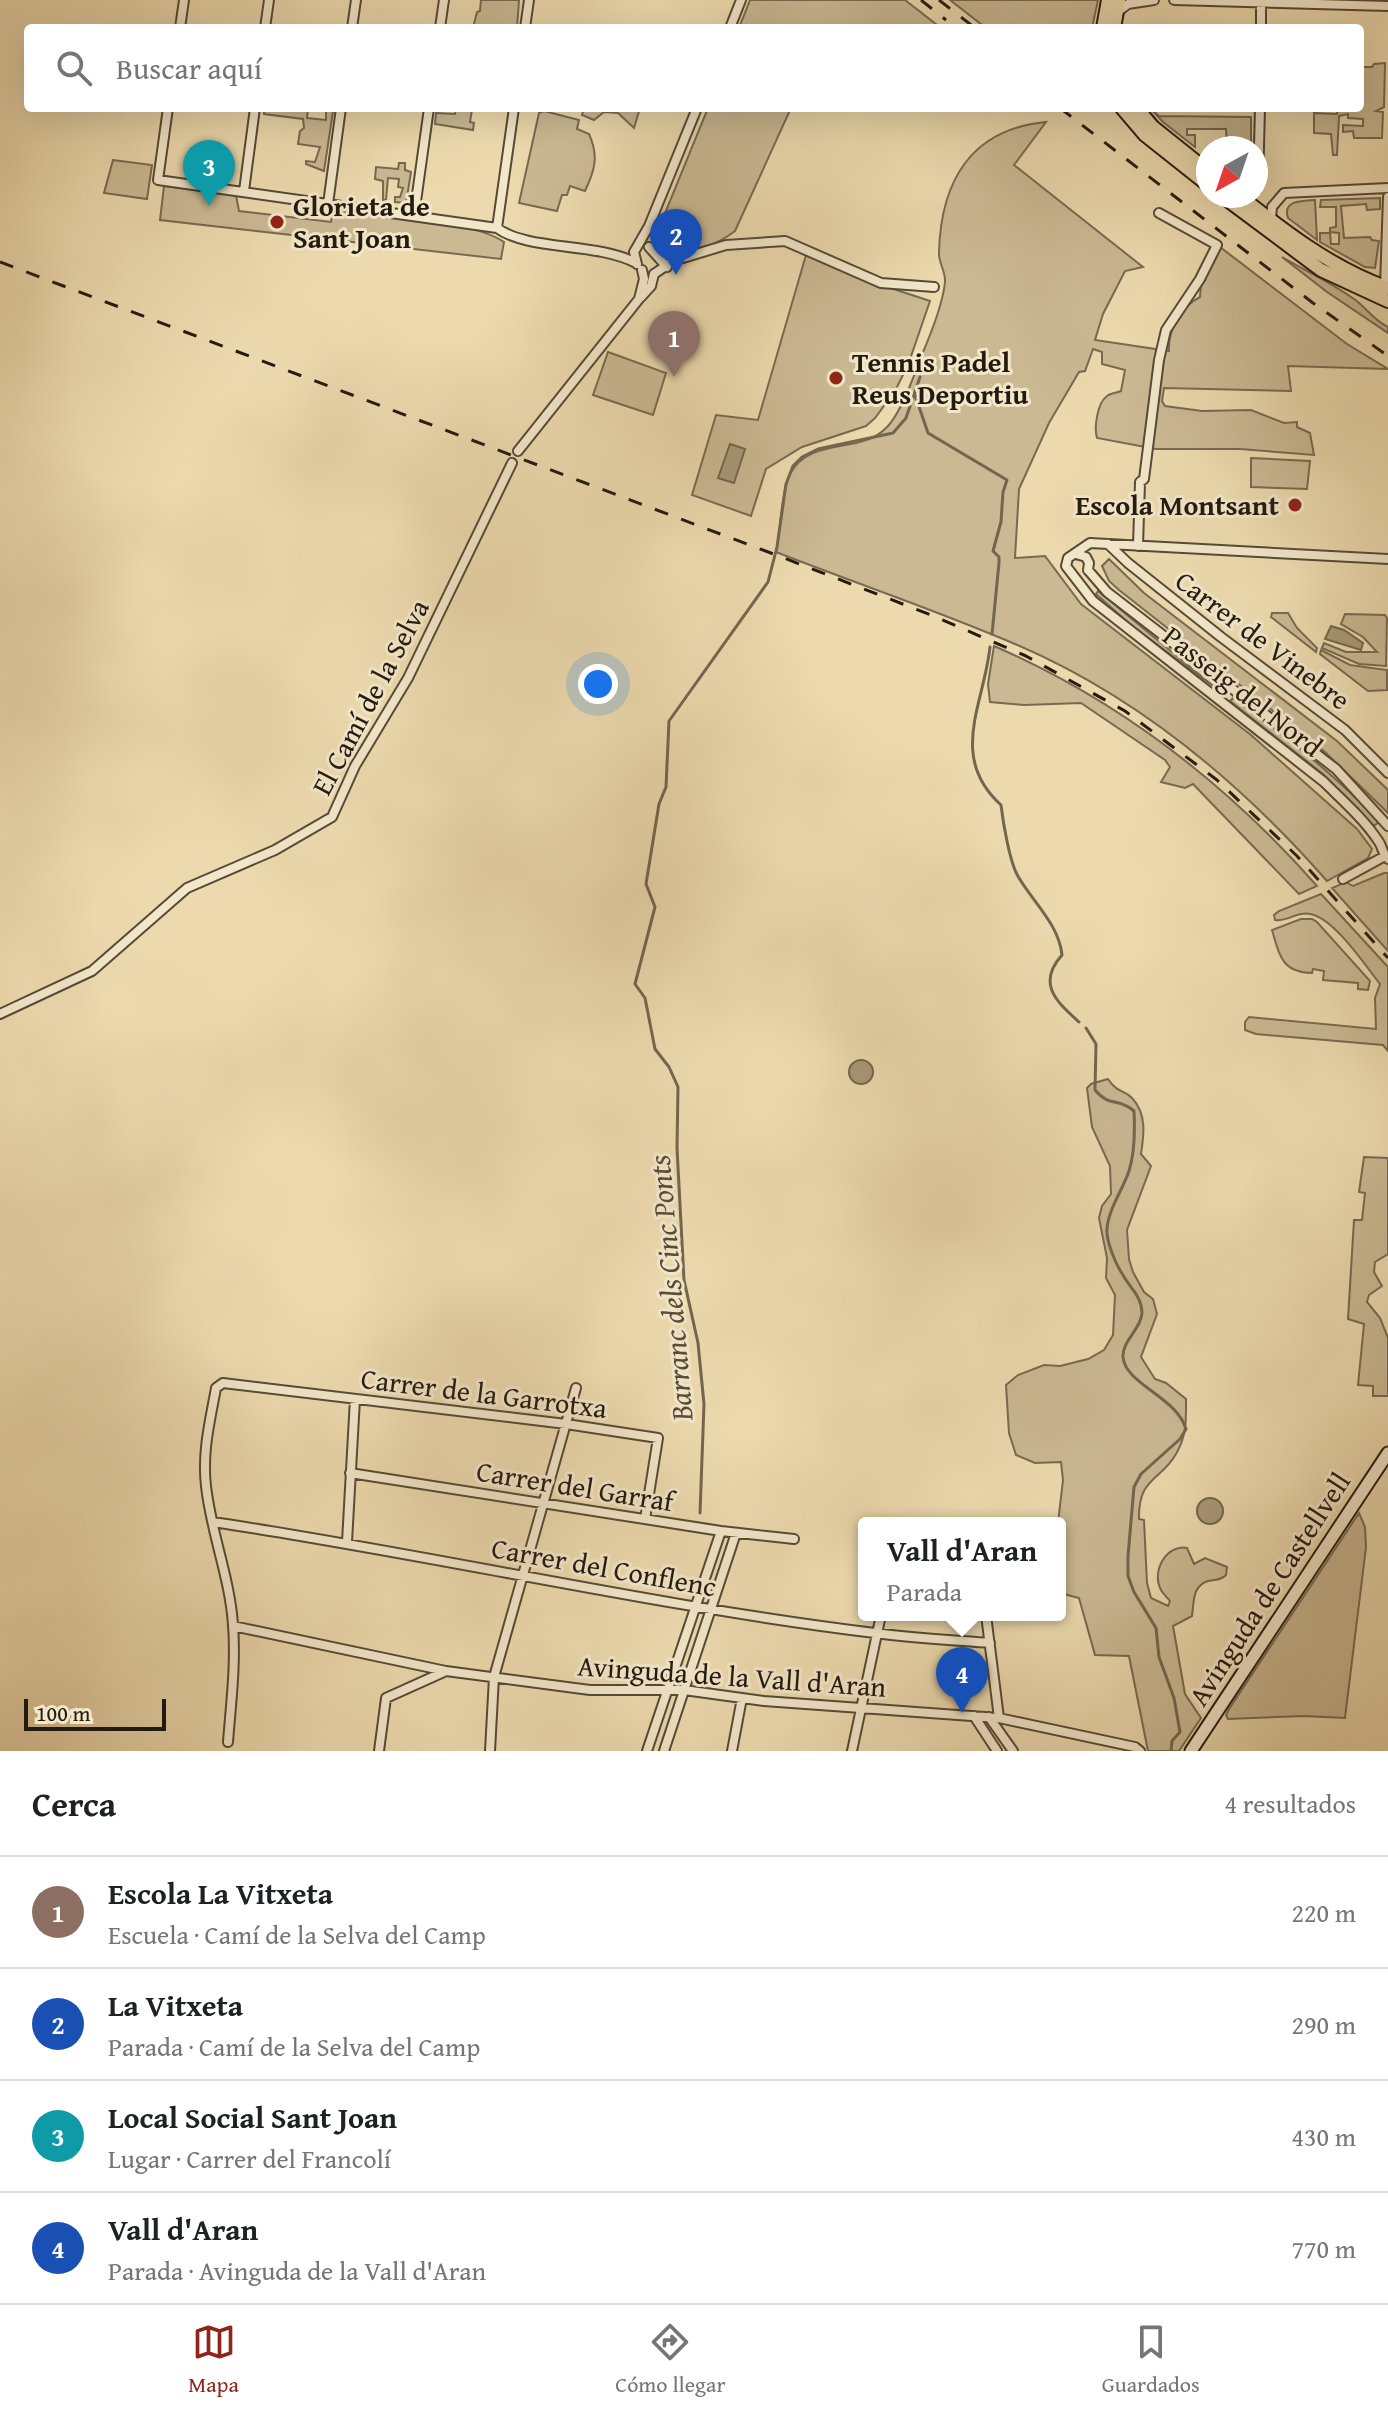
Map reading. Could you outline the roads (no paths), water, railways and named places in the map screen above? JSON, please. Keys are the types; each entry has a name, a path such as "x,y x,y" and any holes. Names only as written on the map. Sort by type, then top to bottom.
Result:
{"main road":[{"path":"1104,24 1108,0"},
{"path":"1115,24 1119,0"},
{"path":"1125,112 1145,135 1196,175"},
{"path":"1140,112 1153,127 1196,161"},
{"path":"1238,208 1321,270 1387,292"},
{"path":"1257,208 1325,259 1387,292"}],"street":[{"path":"181,24 184,0"},
{"path":"266,24 269,0"},
{"path":"353,24 356,0"},
{"path":"441,24 444,0"},
{"path":"526,24 529,0"},
{"path":"732,24 741,0"},
{"path":"1116,13 1128,4 1154,0"},
{"path":"1174,0 1388,6"},
{"path":"1261,1 1261,24"},
{"path":"167,112 158,180 497,228 509,237 618,256 646,273 726,245 785,241 881,283 934,287"},
{"path":"244,191 254,112"},
{"path":"328,204 340,112"},
{"path":"414,216 428,112"},
{"path":"497,228 513,112"},
{"path":"639,299 644,279 636,250 649,226 695,112"},
{"path":"1259,136 1260,112"},
{"path":"1271,220 1275,202 1284,193 1388,188"},
{"path":"1387,292 1388,197"},
{"path":"1138,546 1140,482 1144,479 1159,360 1166,330 1193,291 1217,245 1159,213"},
{"path":"649,226 649,247 663,266"},
{"path":"618,256 649,247"},
{"path":"518,451 651,286 663,266"},
{"name":"El Camí de la Selva","path":"0,1014 92,971 187,888 275,850 332,817 355,766 408,678 512,463"},
{"path":"1076,554 1086,557 1089,563 1088,570 1081,577 1073,576 1067,570 1066,562 1076,554 1090,543 1388,559"},
{"name":"Carrer de Vinebre","path":"1108,544 1221,637 1345,730 1388,773"},
{"name":"Passeig del Nord","path":"1088,570 1118,600 1336,769 1388,826"},
{"name":"Passeig del Nord","path":"1073,576 1093,601 1324,782 1355,812 1382,846"},
{"path":"1343,879 1386,857 1382,846 1388,837"},
{"name":"Carrer de la Garrotxa","path":"213,1522 206,1486 205,1444 216,1388 223,1383 658,1438 645,1519"},
{"path":"490,1751 494,1677 576,1388"},
{"path":"347,1542 355,1399"},
{"name":"Avinguda de Castellvell","path":"1191,1751 1388,1453"},
{"name":"Carrer del Garraf","path":"350,1473 721,1531 794,1539"},
{"path":"213,1522 228,1581 233,1626 234,1675 228,1742"},
{"name":"Carrer del Conflenc","path":"213,1522 347,1542 696,1607 876,1633 990,1643"},
{"path":"647,1751 721,1531"},
{"path":"664,1751 736,1533"},
{"path":"852,1751 879,1621"},
{"path":"987,1621 994,1717 1013,1751"},
{"name":"Avinguda de la Vall d'Aran","path":"233,1626 446,1671 590,1690 684,1690 742,1698 994,1717 1133,1750"},
{"path":"379,1751 386,1698 446,1671"},
{"path":"732,1751 742,1698"},
{"path":"974,1716 997,1751"}],"waterway":[{"name":"Barranc dels Cinc Ponts","path":"700,1513 704,1404 698,1343 684,1280 677,1148 678,1087 669,1067 655,1049 645,998 635,984 655,907 646,884 659,804 666,787 669,721 768,582 777,547 786,484 793,466 818,449 893,433 906,418 920,377"},
{"path":"915,395 928,433 1007,480 993,551 999,557 999,563 992,634"},
{"path":"990,647 973,729 976,768 985,787 1001,805 1007,843 1016,872 1051,924 1060,944 1062,955 1051,975 1052,992 1079,1022"},
{"path":"1086,1028 1096,1044 1095,1090 1105,1099 1134,1111 1131,1164 1107,1229 1115,1259 1138,1297 1142,1313 1125,1346 1123,1357 1132,1375 1173,1408 1186,1429 1180,1439 1141,1474 1134,1487 1128,1556 1128,1576 1156,1628 1159,1657 1174,1698 1180,1732 1172,1741 1171,1751"}],"railway":[{"path":"921,0 946,20"},
{"path":"939,0 970,24"},
{"path":"1065,112 1313,303 1388,356"},
{"path":"0,262 784,558 1026,656 1125,711 1217,780 1297,856 1388,958"}],"place":[{"name":"Local Social Sant Joan","path":"209,206"},
{"name":"Glorieta de Sant Joan","path":"277,222"},
{"name":"La Vitxeta","path":"676,275"},
{"name":"Escola La Vitxeta","path":"674,377"},
{"name":"Tennis Padel Reus Deportiu","path":"836,378"},
{"name":"Escola Montsant","path":"1295,505"},
{"name":"Vall d'Aran","path":"962,1713"}]}
